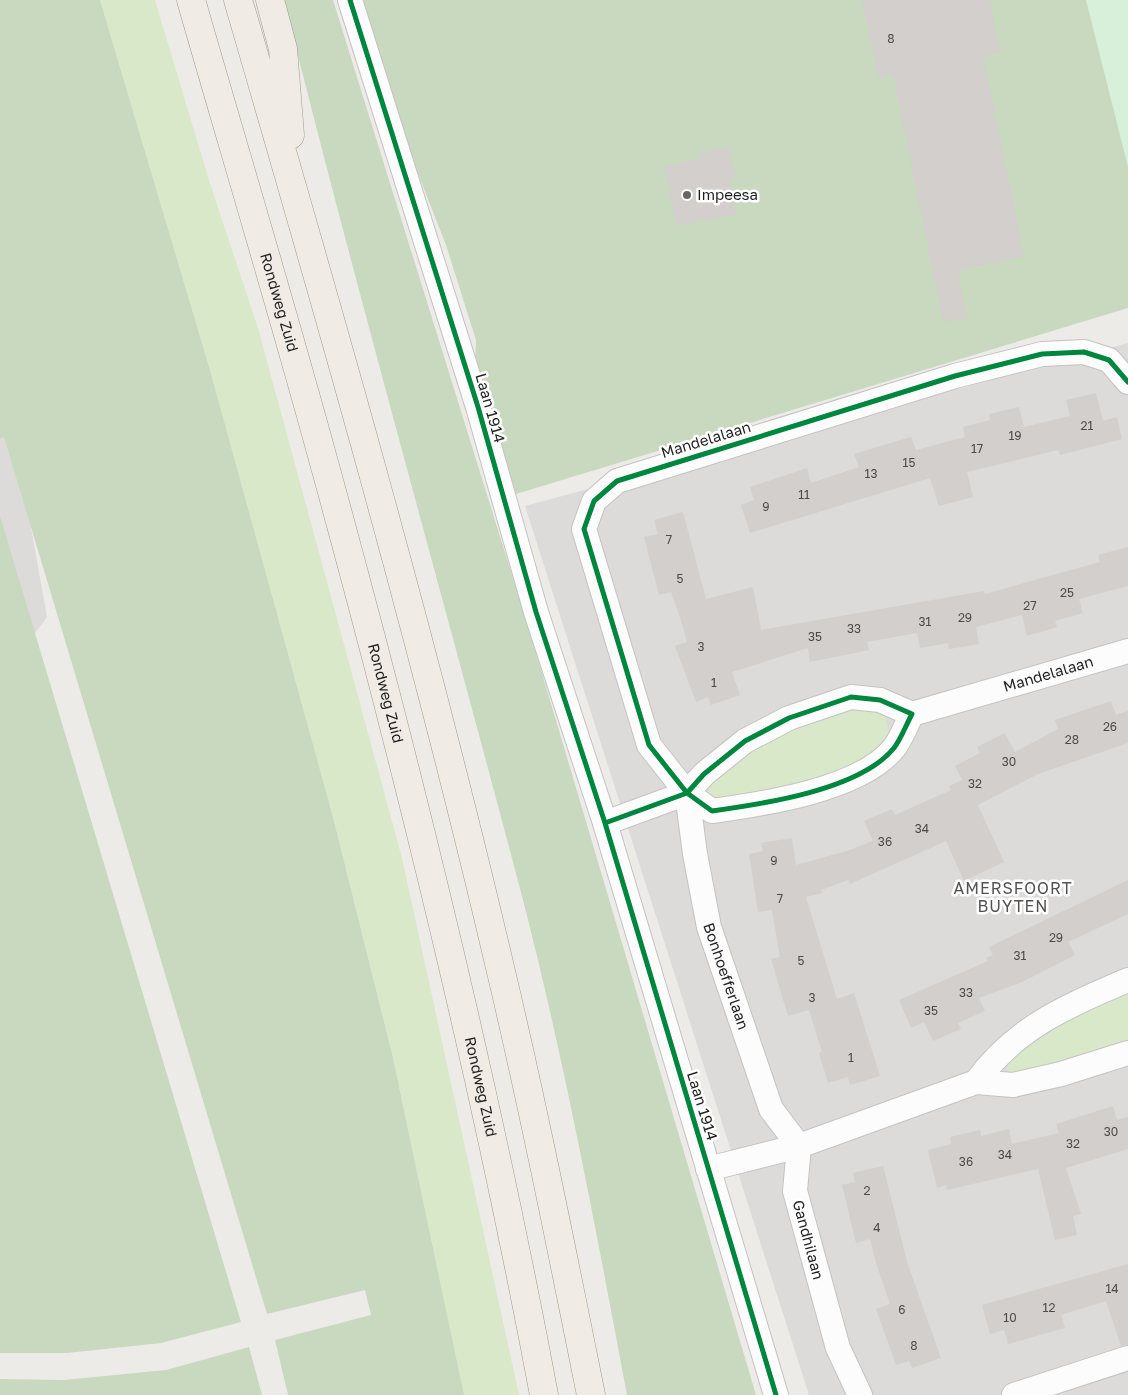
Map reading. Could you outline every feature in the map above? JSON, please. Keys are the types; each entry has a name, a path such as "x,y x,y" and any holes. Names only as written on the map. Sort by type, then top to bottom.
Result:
{"main road":[{"name":"Rondweg Zuid","path":"191,0 323,457 400,748 464,1010 521,1270 544,1395"},
{"path":"238,0 366,446 435,704 500,965 556,1217 590,1395"},
{"path":"270,0 283,48 295,194"}],"street":[{"name":"Laan 1914","path":"350,0 478,407 536,612 605,823 776,1395"},
{"name":"Mandelalaan","path":"1128,382 1109,360 1084,352 1042,354 955,376 617,481 594,501 584,529 649,745 687,793 712,811 790,798 836,784 867,770 894,749 912,714 1128,651"},
{"path":"605,823 687,793 704,774 745,741 790,718 851,697 880,700 912,714"},
{"name":"Bonhoefferlaan","path":"687,793 695,854 710,927 771,1109 799,1146"},
{"path":"976,1082 1000,1052 1033,1026 1069,1004 1128,980"},
{"path":"708,1169 799,1146 976,1082 1013,1085 1061,1074 1128,1053"},
{"name":"Gandhilaan","path":"799,1146 795,1191 838,1348 860,1395"},
{"path":"1014,1395 1128,1358"}],"shaded area":[{"path":"1128,343 1128,1395 809,1395 525,506"},
{"path":"0,354 47,617 0,681"}],"green space":[{"path":"0,0 100,0 210,370 333,817 393,1058 464,1395 288,1395 275,1340 371,1315 365,1290 267,1314 4,437 0,438"},
{"path":"100,0 155,0 209,180 258,328 402,858 519,1395 464,1395 393,1058 333,817 210,370"},
{"path":"284,0 333,0 531,636 756,1395 627,1395 579,1147 538,961"},
{"path":"362,0 1128,0 1128,308 516,494 475,367 476,340 446,245 415,166"},
{"path":"1086,0 1128,0 1128,167"},
{"path":"0,516 241,1322 161,1343 67,1353 0,1353"},
{"path":"871,707 885,716 890,737 877,752 857,765 781,791 716,800 702,795 706,784 739,758 815,717"},
{"path":"1128,991 1128,1042 1058,1065 1012,1075 1007,1069 1010,1059 1045,1034 1079,1013"},
{"path":"249,1347 262,1395 0,1395 0,1379 64,1380 166,1370"}],"building":[{"path":"862,0 990,0 1000,53 983,56 1024,257 958,270 967,318 943,322 893,74 878,77"},
{"path":"729,147 736,177 729,178 736,214 677,226 664,166 700,159 699,153"},
{"path":"1096,393 1103,421 1117,417 1122,439 1060,455 1058,450 967,472 973,497 939,506 930,478 750,533 741,505 754,500 750,487 807,468 811,483 859,467 854,454 911,437 916,450 965,437 963,427 990,420 989,414 1019,407 1024,427 1070,416 1066,400"},
{"path":"683,512 706,599 753,587 761,630 984,591 985,594 1100,562 1098,555 1128,547 1128,586 1079,599 1083,613 1055,621 1057,627 1027,636 1022,615 976,627 979,644 949,649 948,643 920,648 917,633 867,642 869,650 810,662 808,648 732,672 740,695 711,705 708,697 696,702 675,646 687,642 680,617 671,592 659,595 644,537 658,534 654,520"},
{"path":"1111,701 1116,715 1128,711 1128,743 1038,774 978,805 1004,862 964,881 946,841 850,884 848,880 821,890 822,893 806,897 837,999 854,993 880,1076 850,1085 848,1077 828,1083 819,1053 822,1052 809,1010 788,1016 771,959 780,957 772,910 758,912 749,854 763,851 761,843 792,838 796,865 847,851 873,841 864,821 892,809 895,815 951,790 949,786 962,780 955,766 980,753 977,747 1005,733 1015,752 1058,729 1055,720"},
{"path":"1128,880 1128,914 1068,942 1075,955 1022,982 979,998 985,1011 958,1023 961,1029 933,1041 924,1022 911,1028 899,1000 988,961 986,958 993,955 989,947"},
{"path":"1113,1106 1117,1120 1128,1117 1128,1149 1066,1168 1081,1214 1073,1216 1077,1235 1055,1240 1038,1169 947,1190 946,1185 937,1188 928,1150 951,1144 950,1137 980,1130 981,1136 1009,1129 1012,1144 1059,1133 1056,1124"},
{"path":"883,1166 907,1262 941,1358 912,1368 909,1361 896,1365 876,1309 890,1304 870,1239 856,1243 842,1185 855,1182 853,1173"},
{"path":"1128,1264 1128,1345 1121,1346 1106,1301 1061,1315 1065,1328 1008,1344 1004,1330 990,1334 982,1305"}],"cycle path":[{"path":"350,0 478,407 536,612 605,823 776,1395"},
{"path":"605,823 687,793 704,774 745,741 789,718 851,697 880,700 912,714 897,744 879,762 858,775 835,785 783,799 712,811 687,793 649,745 584,529 594,501 617,481 955,376 1042,354 1084,352 1109,360 1128,382"}],"place":[{"name":"Impeesa","path":"687,195"}],"district":[{"name":"AMERSFOORT BUYTEN","path":"1013,897"}]}
